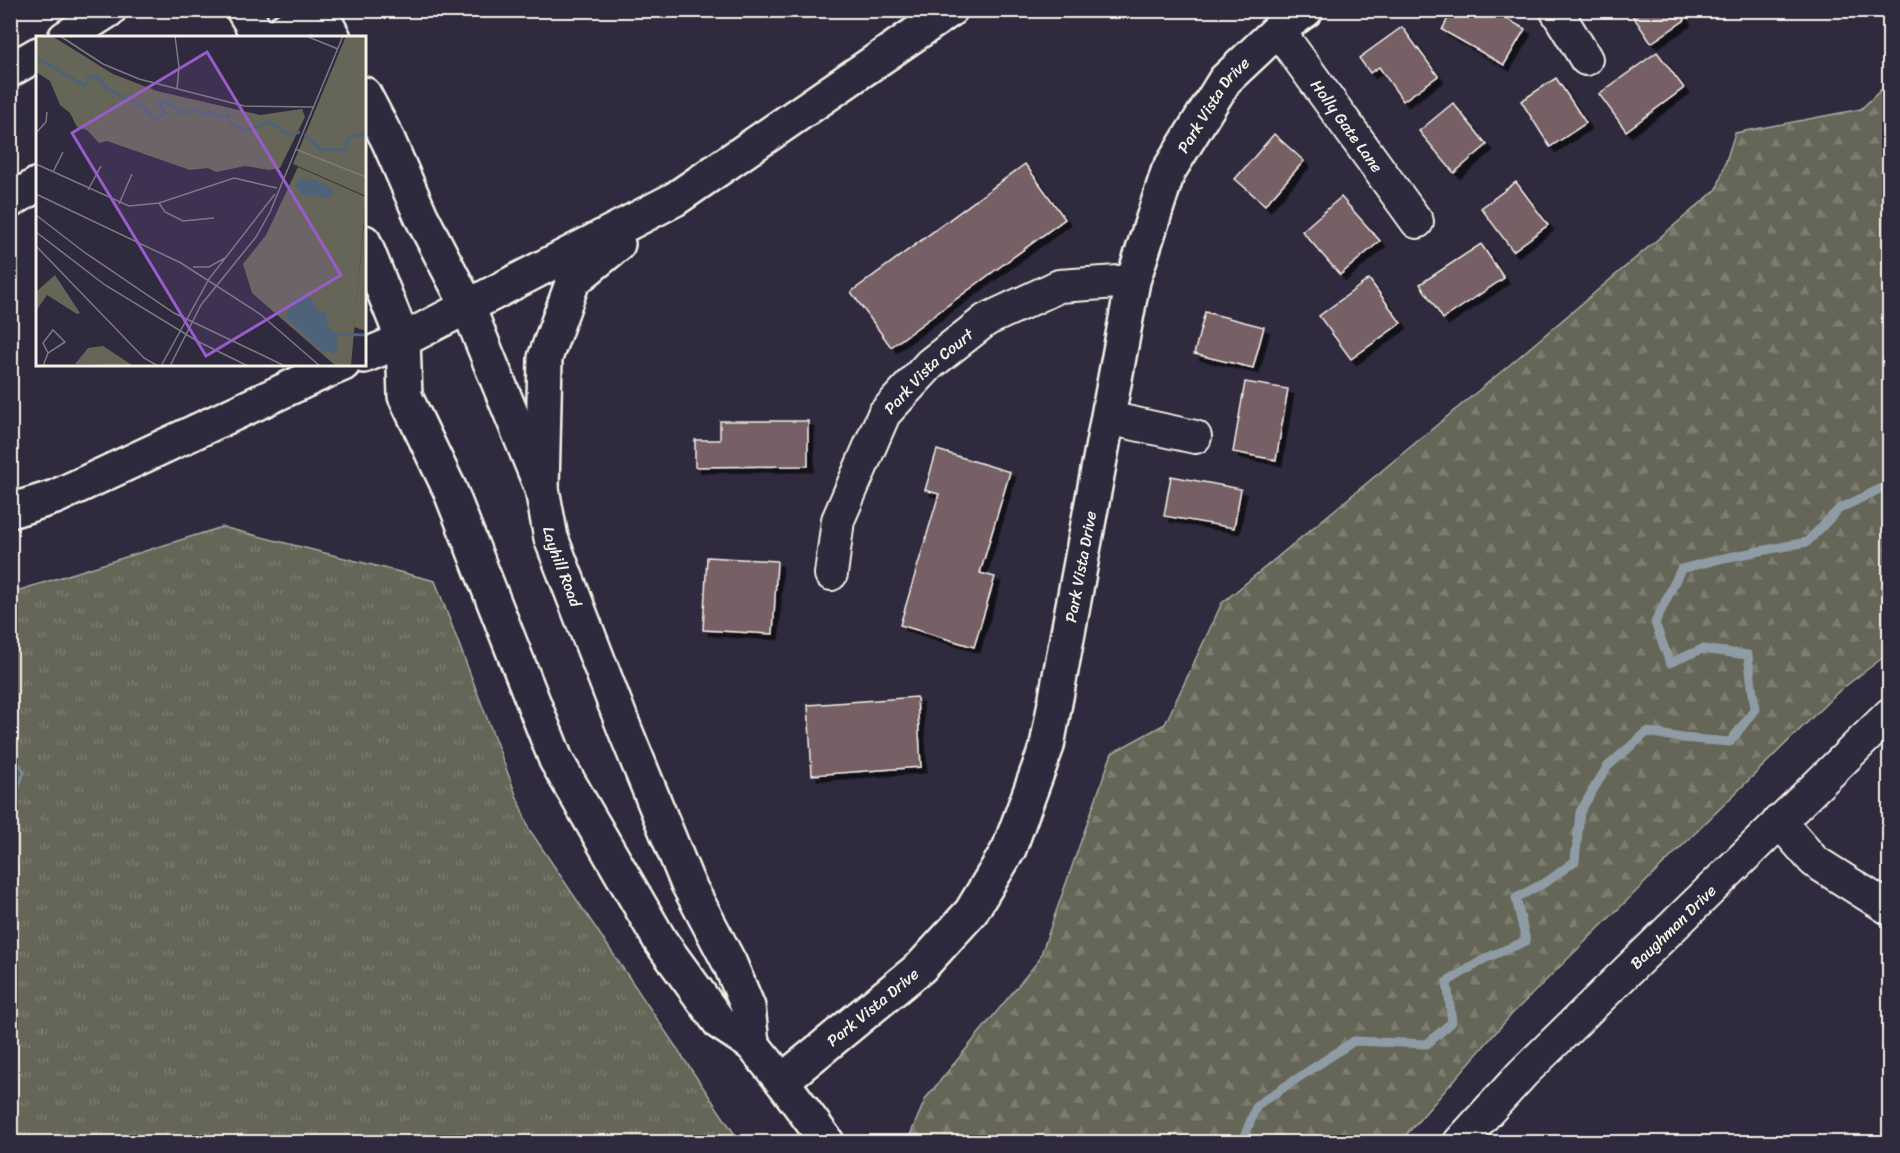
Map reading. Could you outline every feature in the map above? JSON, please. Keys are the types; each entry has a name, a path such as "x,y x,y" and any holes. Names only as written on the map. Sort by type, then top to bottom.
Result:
{"main road":[{"path":"67,36 109,10"},
{"path":"243,10 259,36"},
{"path":"275,36 318,10 333,36"},
{"path":"542,489 545,358 573,281 675,199 950,10"},
{"name":"Park Vista Drive","path":"782,1081 921,967 971,912 1009,849 1047,746 1133,281 1168,172 1225,80 1278,30 1306,10"},
{"path":"10,70 36,55"},
{"name":"Layhill Road","path":"366,98 388,140 421,216 468,307 542,489 551,538 625,730 687,882 730,964 748,1007 752,1044"},
{"path":"10,201 36,184"},
{"path":"366,355 403,340 675,199"},
{"path":"366,247 403,340 405,396 450,490 556,760 661,942 720,1023 752,1044 782,1081 826,1143"},
{"path":"10,511 55,497 338,366"}],"street":[{"path":"1556,10 1586,59"},
{"name":"Holly Gate Lane","path":"1278,30 1417,222"},
{"name":"Park Vista Court","path":"831,574 838,520 884,414 930,364 986,320 1059,286 1133,281"},
{"path":"1108,418 1195,437"},
{"name":"Baughman Drive","path":"1460,1143 1523,1072 1890,714"},
{"path":"1779,821 1814,861 1890,909"}],"green space":[{"path":"1889,82 1889,653 1839,691 1512,1014 1400,1142 907,1142 926,1098 1039,960 1112,753 1165,724 1222,603 1513,362 1717,189 1735,133 1861,109"},
{"path":"222,527 435,581 529,829 740,1142 11,1142 10,593"}],"water":[{"path":"11,746 24,772 11,811"}],"building":[{"path":"1452,10 1491,10 1525,29 1504,65 1442,30"},
{"path":"1629,10 1679,10 1685,20 1651,43"},
{"path":"1402,27 1438,76 1403,101 1379,67 1370,73 1359,58"},
{"path":"1657,52 1684,88 1626,131 1599,94"},
{"path":"1556,78 1586,123 1550,147 1521,101"},
{"path":"1453,103 1487,145 1454,173 1419,131"},
{"path":"1274,134 1304,161 1265,205 1235,179"},
{"path":"1025,164 1065,219 891,347 851,292"},
{"path":"1516,182 1548,225 1513,251 1481,208"},
{"path":"1341,197 1380,241 1340,275 1302,231"},
{"path":"1481,244 1504,278 1443,319 1420,284"},
{"path":"1369,279 1401,323 1351,359 1319,316"},
{"path":"1205,312 1264,327 1253,368 1194,354"},
{"path":"1245,382 1288,389 1276,460 1233,452"},
{"path":"720,421 808,421 808,466 695,467 695,440 720,440"},
{"path":"937,450 1010,472 980,573 995,577 974,647 900,625 939,494 925,490"},
{"path":"1171,476 1241,489 1234,528 1164,516"},
{"path":"707,557 777,561 773,634 703,630"},
{"path":"917,697 921,767 812,775 808,705"}],"waterway":[{"path":"1242,1142 1257,1105 1354,1041 1427,1044 1452,1022 1447,982 1486,958 1526,941 1516,898 1548,881 1575,861 1580,812 1607,767 1647,732 1730,742 1755,709 1748,655 1702,649 1670,663 1655,623 1681,569 1807,542 1839,509 1890,484"}]}
